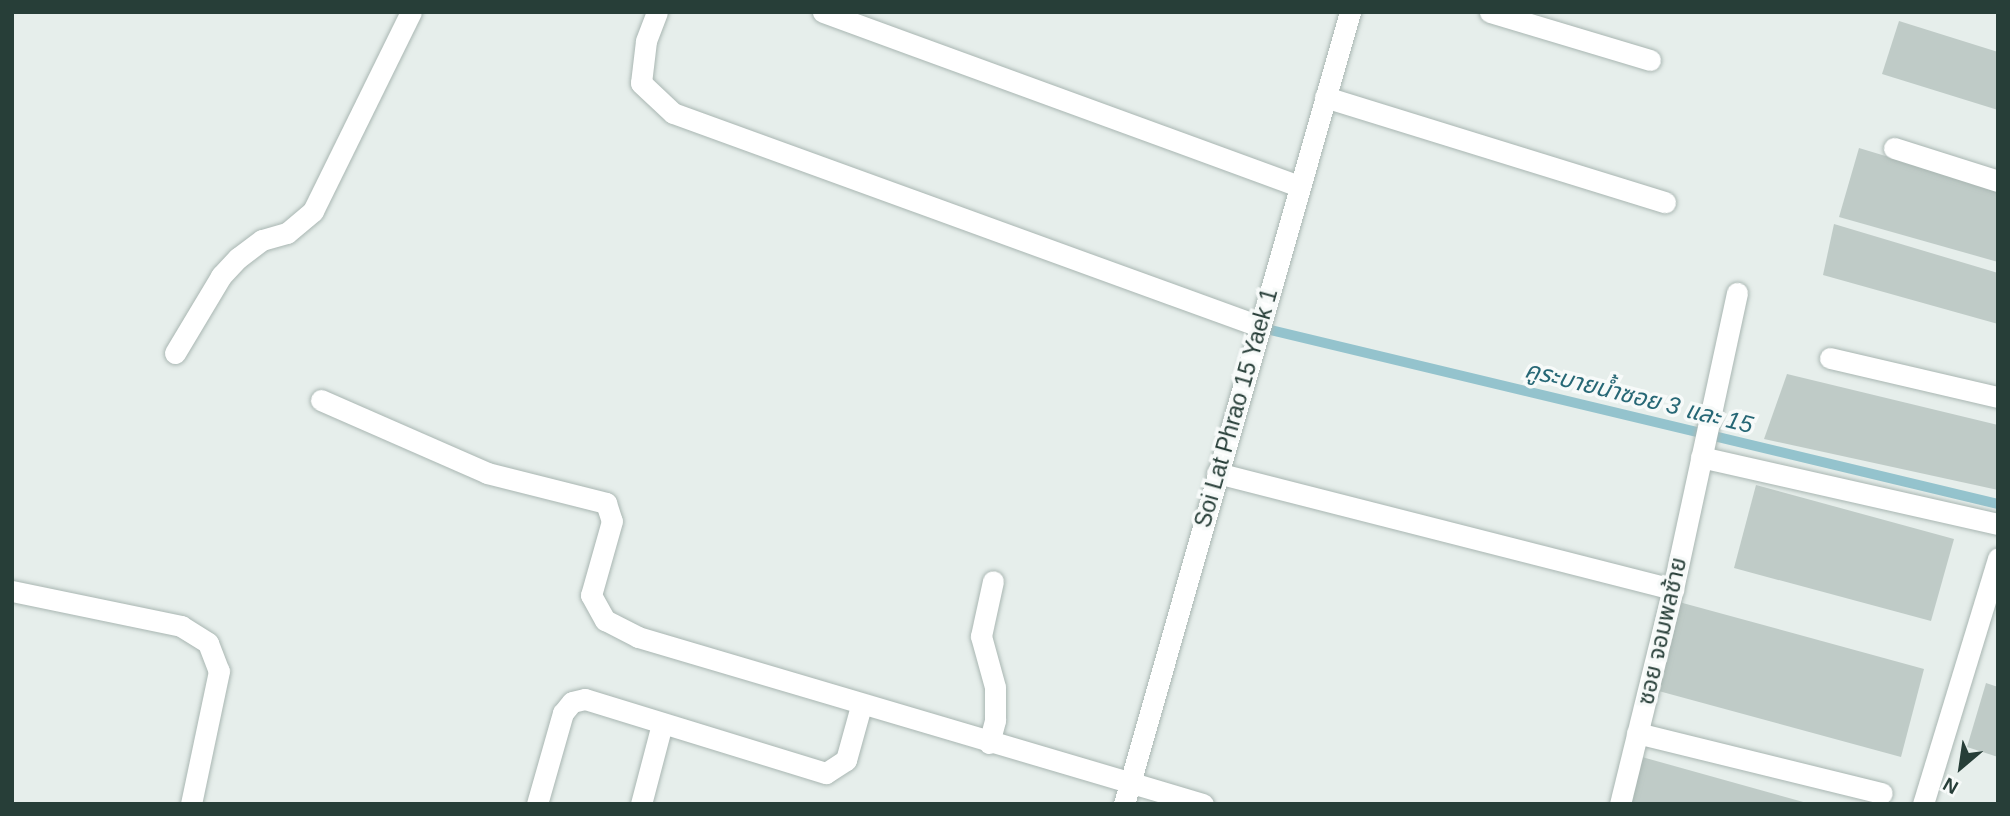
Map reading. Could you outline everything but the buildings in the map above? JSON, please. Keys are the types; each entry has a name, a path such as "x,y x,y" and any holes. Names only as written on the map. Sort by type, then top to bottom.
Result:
{"street":[{"path":"175,353 221,276 238,258 262,240 287,233 313,211 411,12"},
{"path":"657,12 646,41 641,83 673,113 1259,326"},
{"path":"823,12 1299,186"},
{"name":"Soi Lat Phrao 15 Yaek 1","path":"1127,794 1350,12"},
{"path":"1490,12 1650,60"},
{"path":"1325,97 1665,202"},
{"path":"1894,148 1998,181"},
{"name":"ซอย จอมพลซ้าย","path":"1620,804 1673,589 1737,293"},
{"path":"1830,358 1998,397"},
{"path":"321,400 487,473 606,503 612,521 591,595 605,620 638,637 989,743 1127,794 1203,804"},
{"path":"1702,453 1998,524"},
{"path":"1217,473 1673,589"},
{"path":"1923,804 1998,558"},
{"path":"989,743 995,720 995,687 981,636 993,581"},
{"path":"12,591 181,626 208,643 219,671 191,804"},
{"path":"537,804 563,713 572,702 585,699 826,773 846,761 861,706"},
{"path":"641,804 662,724"},
{"path":"1637,733 1882,793"}],"waterway":[{"name":"คูระบายน้ำซอย 3 และ 15","path":"1271,330 1998,504"}]}
